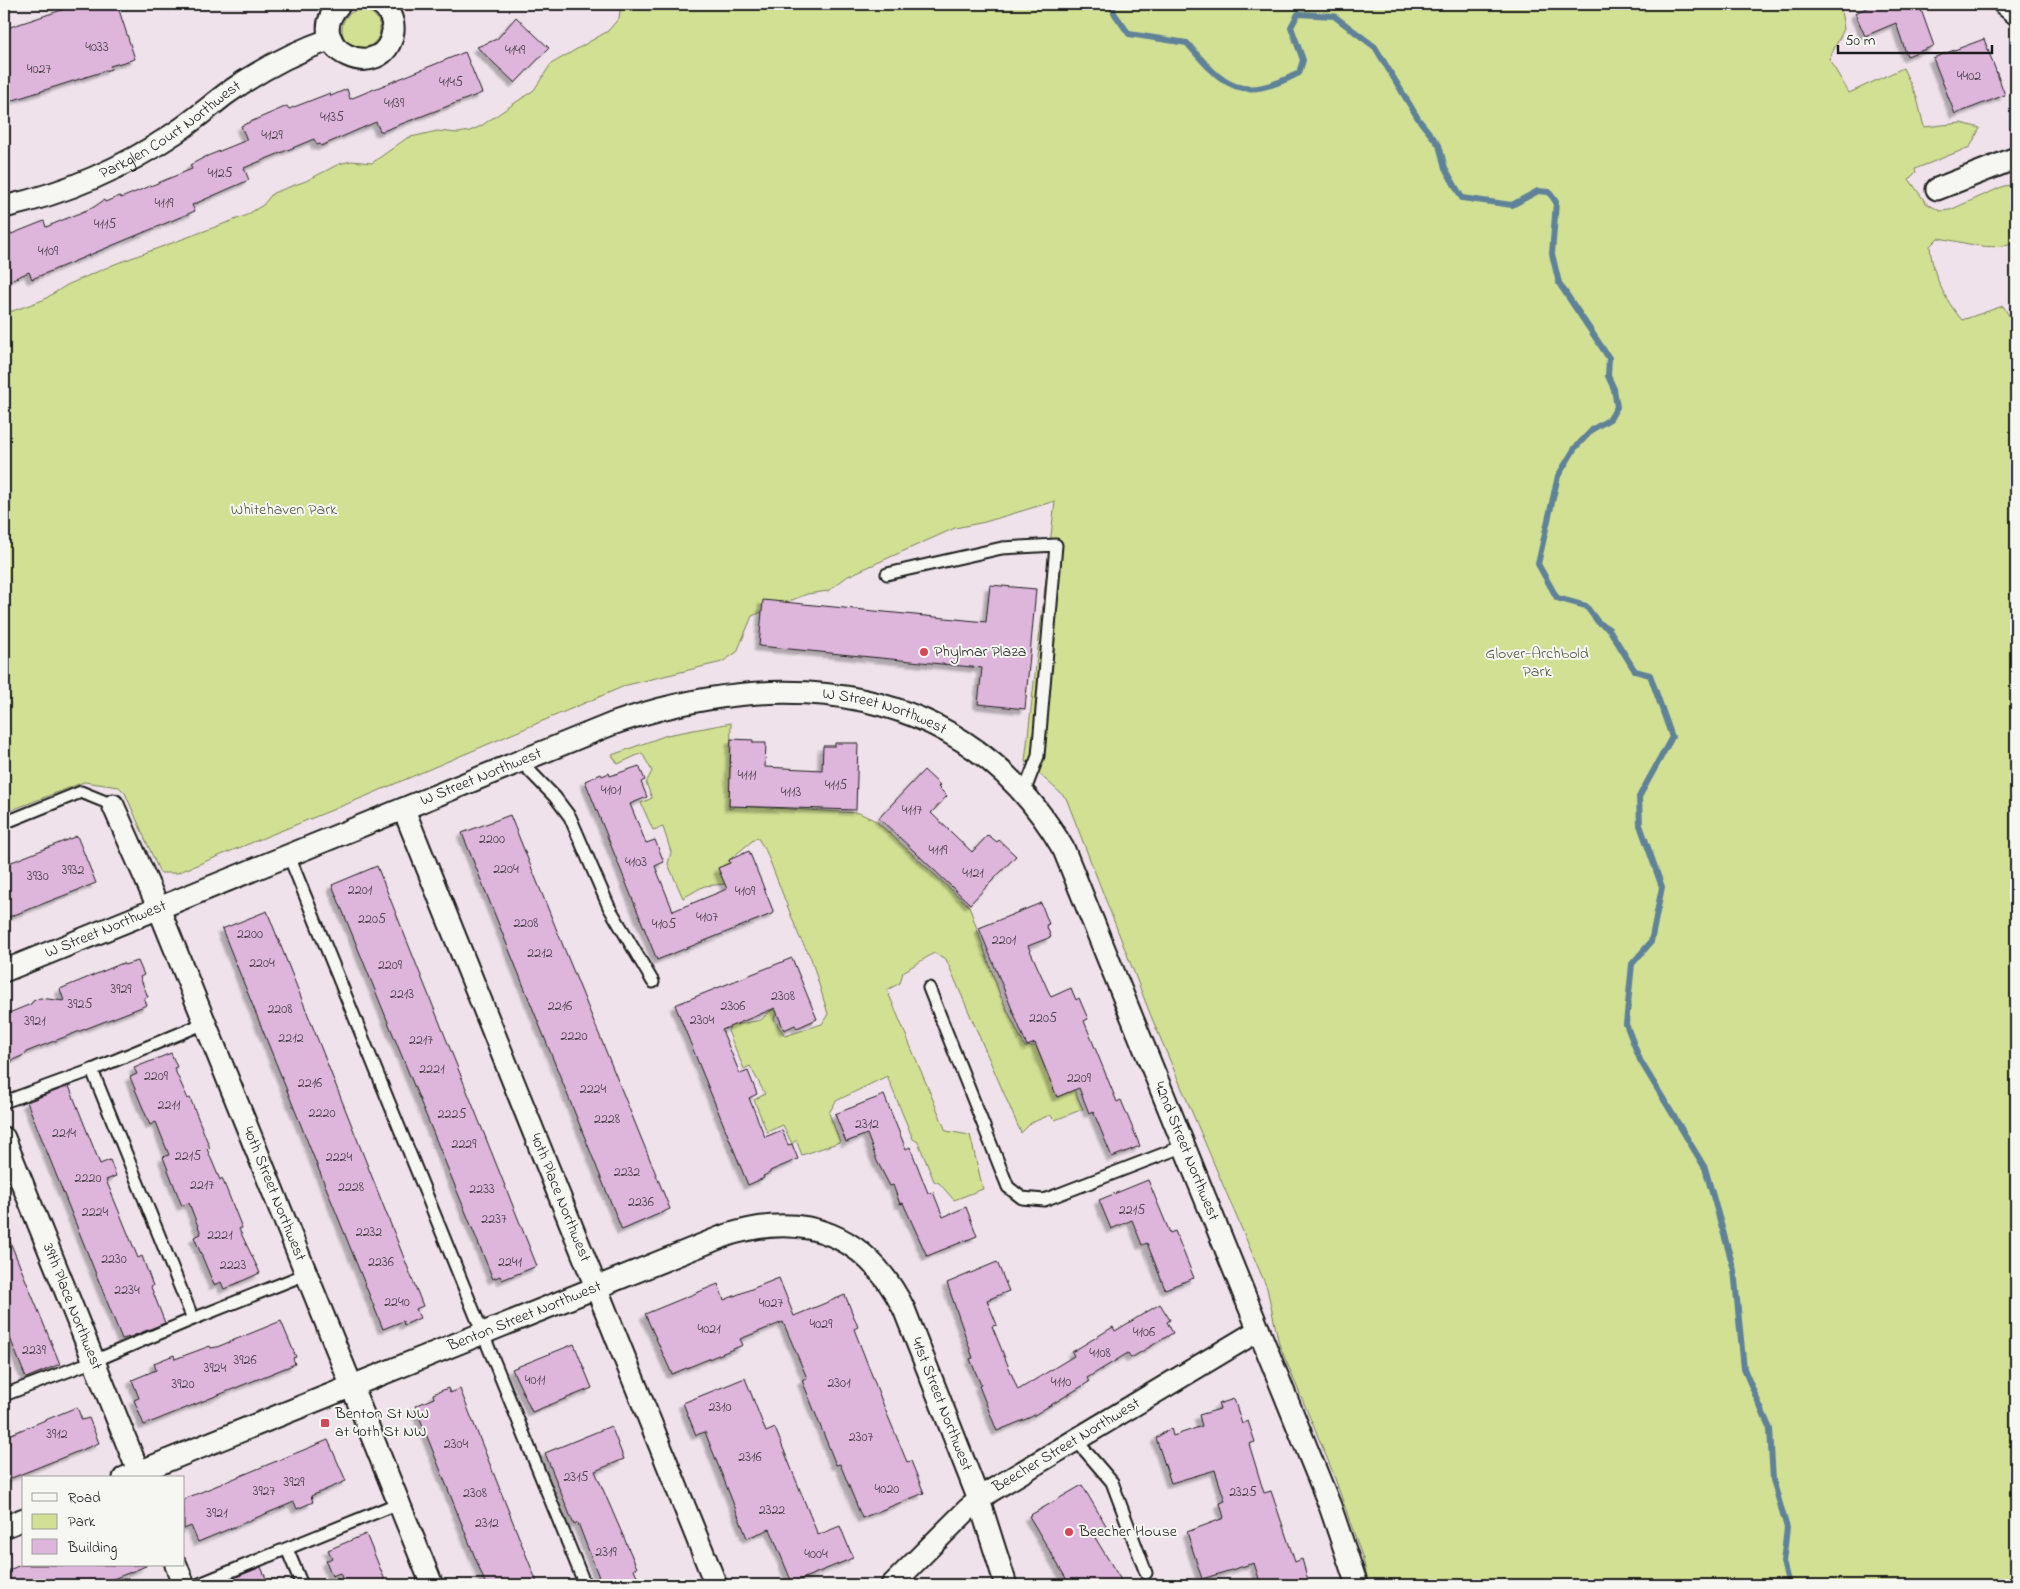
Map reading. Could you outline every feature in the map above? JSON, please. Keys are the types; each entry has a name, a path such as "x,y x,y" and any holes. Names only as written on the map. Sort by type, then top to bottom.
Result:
{"street":[{"path":"340,4 332,15 329,27 331,39 337,50 348,57 360,60 372,58 383,51 390,41 393,29 391,17 381,4"},
{"name":"Parkglen Court Northwest","path":"4,207 55,193 124,164 174,134 256,74 293,54 331,39"},
{"path":"1937,189 2016,158"},
{"name":"W Street Northwest","path":"4,971 612,724 656,710 723,696 784,692 833,694 888,706 929,722 971,747"},
{"name":"42nd Street Northwest","path":"971,747 1023,795 1052,830 1069,861 1330,1506 1357,1585"},
{"name":"40th Street Northwest","path":"112,805 159,909 432,1585"},
{"name":"40th Place Northwest","path":"404,810 716,1585"},
{"name":"39th Place Northwest","path":"4,1138 94,1361 134,1476"},
{"name":"Benton Street Northwest","path":"134,1476 724,1236 757,1227 783,1224 826,1233 853,1246 882,1272 904,1309"},
{"name":"41st Street Northwest","path":"904,1309 979,1500 1006,1585"},
{"name":"Beecher Street Northwest","path":"892,1585 979,1500 1007,1480 1259,1330"},
{"path":"4,1527 22,1520"},
{"path":"176,1566 184,1585"}],"lane":[{"path":"887,574 1002,548 1056,544 1038,756 1023,795"},
{"path":"521,762 555,797 570,817 609,907 653,982"},
{"path":"4,823 81,792 112,805"},
{"path":"289,856 586,1585"},
{"path":"929,988 1008,1187 1022,1198 1044,1200 1184,1146"},
{"path":"4,1102 92,1070 205,1023"},
{"path":"92,1070 193,1318"},
{"path":"4,1395 94,1361 193,1318 306,1274"},
{"path":"1075,1439 1112,1482 1146,1573"},
{"path":"197,1585 399,1503"},
{"path":"287,1549 302,1585"}],"green space":[{"name":"Glover-Archbold Park","path":"621,4 1840,4 1844,29 1829,59 1849,93 1903,68 1917,98 1924,127 1961,123 1980,128 1970,147 1915,169 1916,172 1909,179 1926,203 1940,211 1950,210 2004,186 2012,185 2016,190 2016,194 2010,200 2009,207 2016,220 2016,243 1996,247 1938,238 1930,246 1936,276 1944,294 1962,320 2003,306 2016,327 2016,1585 1369,1585 1363,1559 1332,1470 1279,1344 1267,1288 1151,1016 1066,798 1025,761 1055,501 985,522 955,528 848,576 828,591 807,594 752,616 737,652 722,662 627,685 364,797 177,873 160,873 125,793 119,787 84,782 4,813 4,314 43,300 67,285 115,264 245,216 263,205 273,193 306,181 339,164 351,161 372,163 407,138 437,131 458,133 470,131 481,126 534,90 551,64 608,31 619,18"},
{"path":"361,10 375,15 380,29 375,43 361,48 347,43 342,29 347,15"},
{"path":"731,723 729,809 737,806 859,813 876,821 969,906 1000,995 1025,1047 1036,1046 1057,1097 1074,1090 1083,1109 1055,1120 1050,1115 1031,1123 1021,1133 946,959 934,953 903,972 900,983 887,990 946,1131 970,1135 983,1189 954,1200 939,1183 934,1181 918,1142 913,1139 887,1076 836,1101 829,1113 840,1142 802,1155 796,1140 792,1144 783,1125 767,1132 754,1100 765,1094 750,1066 744,1069 728,1031 730,1026 761,1020 770,1011 778,1008 774,1019 785,1036 822,1024 828,1014 811,958 799,936 766,851 757,837 729,860 730,863 718,868 725,884 704,886 683,898 668,864 671,852 663,827 653,830 641,803 652,798 646,783 652,771 642,753 618,764 612,755 667,735"}],"building":[{"path":"80,4 117,4 135,59 110,66 111,69 4,103 4,29"},
{"path":"1876,4 1919,4 1934,46 1907,56 1896,23 1865,36 1855,13"},
{"path":"516,17 549,48 515,83 477,47 497,39"},
{"path":"1984,39 2005,95 1955,114 1933,58"},
{"path":"465,52 482,93 383,131 380,131 376,122 321,146 320,144 317,145 314,139 244,168 249,180 192,205 195,211 32,279 29,272 4,283 4,237 44,221 46,227 94,207 104,200 105,202 120,196 121,198 192,169 190,165 205,157 247,140 241,126 287,106 289,109 330,93 331,96 347,89 350,99"},
{"name":"Phylmar Plaza","path":"990,585 1036,589 1025,709 978,704 982,668 759,646 763,600 986,622"},
{"path":"731,739 753,740 753,743 766,743 765,767 822,770 823,746 835,746 835,743 858,743 856,810 729,806"},
{"path":"639,766 645,780 641,782 647,797 630,804 646,843 655,840 664,862 655,866 673,911 727,889 718,868 730,863 729,860 749,851 774,913 657,960 585,781 601,774 602,776 609,773 610,776"},
{"path":"924,770 940,785 938,787 947,796 931,813 972,852 988,835 997,842 999,840 1016,856 970,904 879,818"},
{"path":"510,815 670,1209 622,1230 462,833"},
{"path":"77,836 96,883 4,919 4,865"},
{"path":"377,866 537,1266 502,1280 500,1276 493,1279 332,885"},
{"path":"1041,903 1049,924 1046,925 1051,937 1028,946 1051,997 1071,988 1076,1000 1079,998 1088,1019 1084,1021 1117,1102 1121,1100 1140,1146 1112,1157 1093,1111 1089,1113 1079,1088 1057,1097 1035,1043 1027,1046 979,928"},
{"path":"267,911 423,1306 416,1309 420,1318 404,1325 403,1321 383,1329 222,929"},
{"path":"792,958 817,1019 797,1028 795,1025 784,1030 775,1008 722,1030 740,1074 748,1071 757,1094 749,1098 765,1137 782,1130 788,1145 792,1144 798,1159 770,1171 770,1173 763,1176 764,1178 748,1185 675,1005"},
{"path":"138,961 144,975 140,977 148,997 144,998 147,1005 26,1052 26,1054 4,1064 4,1015 31,1004 40,998 64,1001 60,989 123,963 124,965"},
{"path":"171,1053 177,1067 174,1068 188,1099 190,1098 210,1148 207,1149 220,1180 222,1178 242,1228 239,1229 260,1273 224,1289 221,1282 214,1285 194,1237 201,1234 189,1203 182,1206 163,1157 169,1155 156,1122 150,1125 130,1077 137,1074 134,1068"},
{"path":"69,1086 100,1164 110,1160 116,1176 106,1180 138,1258 142,1256 153,1286 151,1287 165,1323 122,1339 27,1102"},
{"path":"884,1095 906,1149 910,1147 928,1193 933,1192 943,1217 966,1207 977,1236 927,1256 903,1203 900,1204 893,1185 890,1186 877,1161 867,1134 846,1142 835,1114"},
{"path":"1148,1180 1170,1233 1175,1231 1194,1278 1165,1289 1147,1243 1142,1245 1132,1220 1111,1229 1099,1200"},
{"path":"4,1227 60,1364 26,1378 4,1323"},
{"path":"997,1262 1009,1291 987,1300 997,1325 992,1326 1018,1390 1074,1356 1072,1352 1113,1327 1115,1331 1160,1304 1170,1320 1167,1322 1173,1333 1131,1358 1128,1353 1087,1378 1089,1382 1031,1417 997,1431 979,1386 981,1385 970,1359 973,1358 947,1283"},
{"path":"779,1278 794,1316 845,1295 858,1327 854,1329 885,1409 907,1462 911,1461 924,1493 862,1518 840,1464 836,1465 802,1380 807,1378 783,1322 740,1339 743,1345 672,1374 645,1314 718,1284 724,1300"},
{"path":"281,1321 296,1357 293,1358 295,1364 144,1425 134,1400 139,1398 132,1380 156,1370 154,1363 174,1355 175,1359 210,1346 211,1348 217,1347"},
{"path":"574,1344 592,1388 532,1412 512,1369"},
{"path":"745,1378 766,1432 775,1428 818,1535 840,1526 853,1558 792,1583 770,1529 747,1538 705,1432 696,1435 683,1403"},
{"path":"448,1388 450,1393 460,1389 538,1585 486,1585 415,1406 434,1398 433,1394"},
{"path":"1234,1399 1242,1424 1248,1421 1255,1442 1249,1444 1264,1493 1271,1491 1295,1562 1302,1559 1308,1580 1302,1582 1303,1585 1261,1585 1254,1563 1202,1579 1187,1532 1224,1518 1220,1503 1225,1501 1215,1470 1171,1483 1156,1438 1171,1428 1173,1436 1202,1426 1199,1415 1220,1409 1218,1404"},
{"path":"77,1407 82,1420 89,1418 99,1443 4,1481 4,1437"},
{"path":"611,1426 624,1459 595,1471 637,1568 634,1569 641,1585 602,1585 578,1523 574,1525 545,1453"},
{"path":"328,1440 346,1481 311,1496 313,1502 297,1509 294,1502 198,1542 191,1526 185,1529 185,1499"},
{"name":"Beecher House","path":"1082,1485 1107,1527 1094,1536 1124,1585 1070,1585 1029,1516"},
{"path":"366,1534 387,1585 345,1585 340,1573 332,1576 326,1561 332,1558 328,1550"},
{"path":"21,1565 146,1566 98,1585 4,1585 4,1572"},
{"path":"261,1567 269,1585 216,1585"}],"waterway":[{"path":"1112,4 1114,13 1129,34 1187,43 1212,71 1224,80 1248,89 1279,82 1299,73 1303,60 1291,27 1298,14 1334,16 1375,47 1419,120 1439,145 1445,168 1462,198 1512,205 1538,191 1549,192 1556,202 1552,254 1559,283 1609,358 1608,376 1614,389 1617,407 1610,419 1593,429 1575,448 1558,476 1538,564 1557,598 1586,606 1598,622 1609,629 1635,671 1650,675 1672,737 1639,797 1640,825 1662,887 1651,942 1632,964 1626,1024 1640,1060 1705,1168 1734,1270 1744,1369 1770,1429 1773,1480 1787,1528 1783,1562 1789,1585"}],"place":[{"name":"Phylmar Plaza","path":"924,652"},
{"name":"Benton St NW at 40th St NW","path":"325,1423"},
{"name":"Beecher House","path":"1069,1532"}],"park label":[{"name":"Whitehaven Park","path":"284,510"}]}
